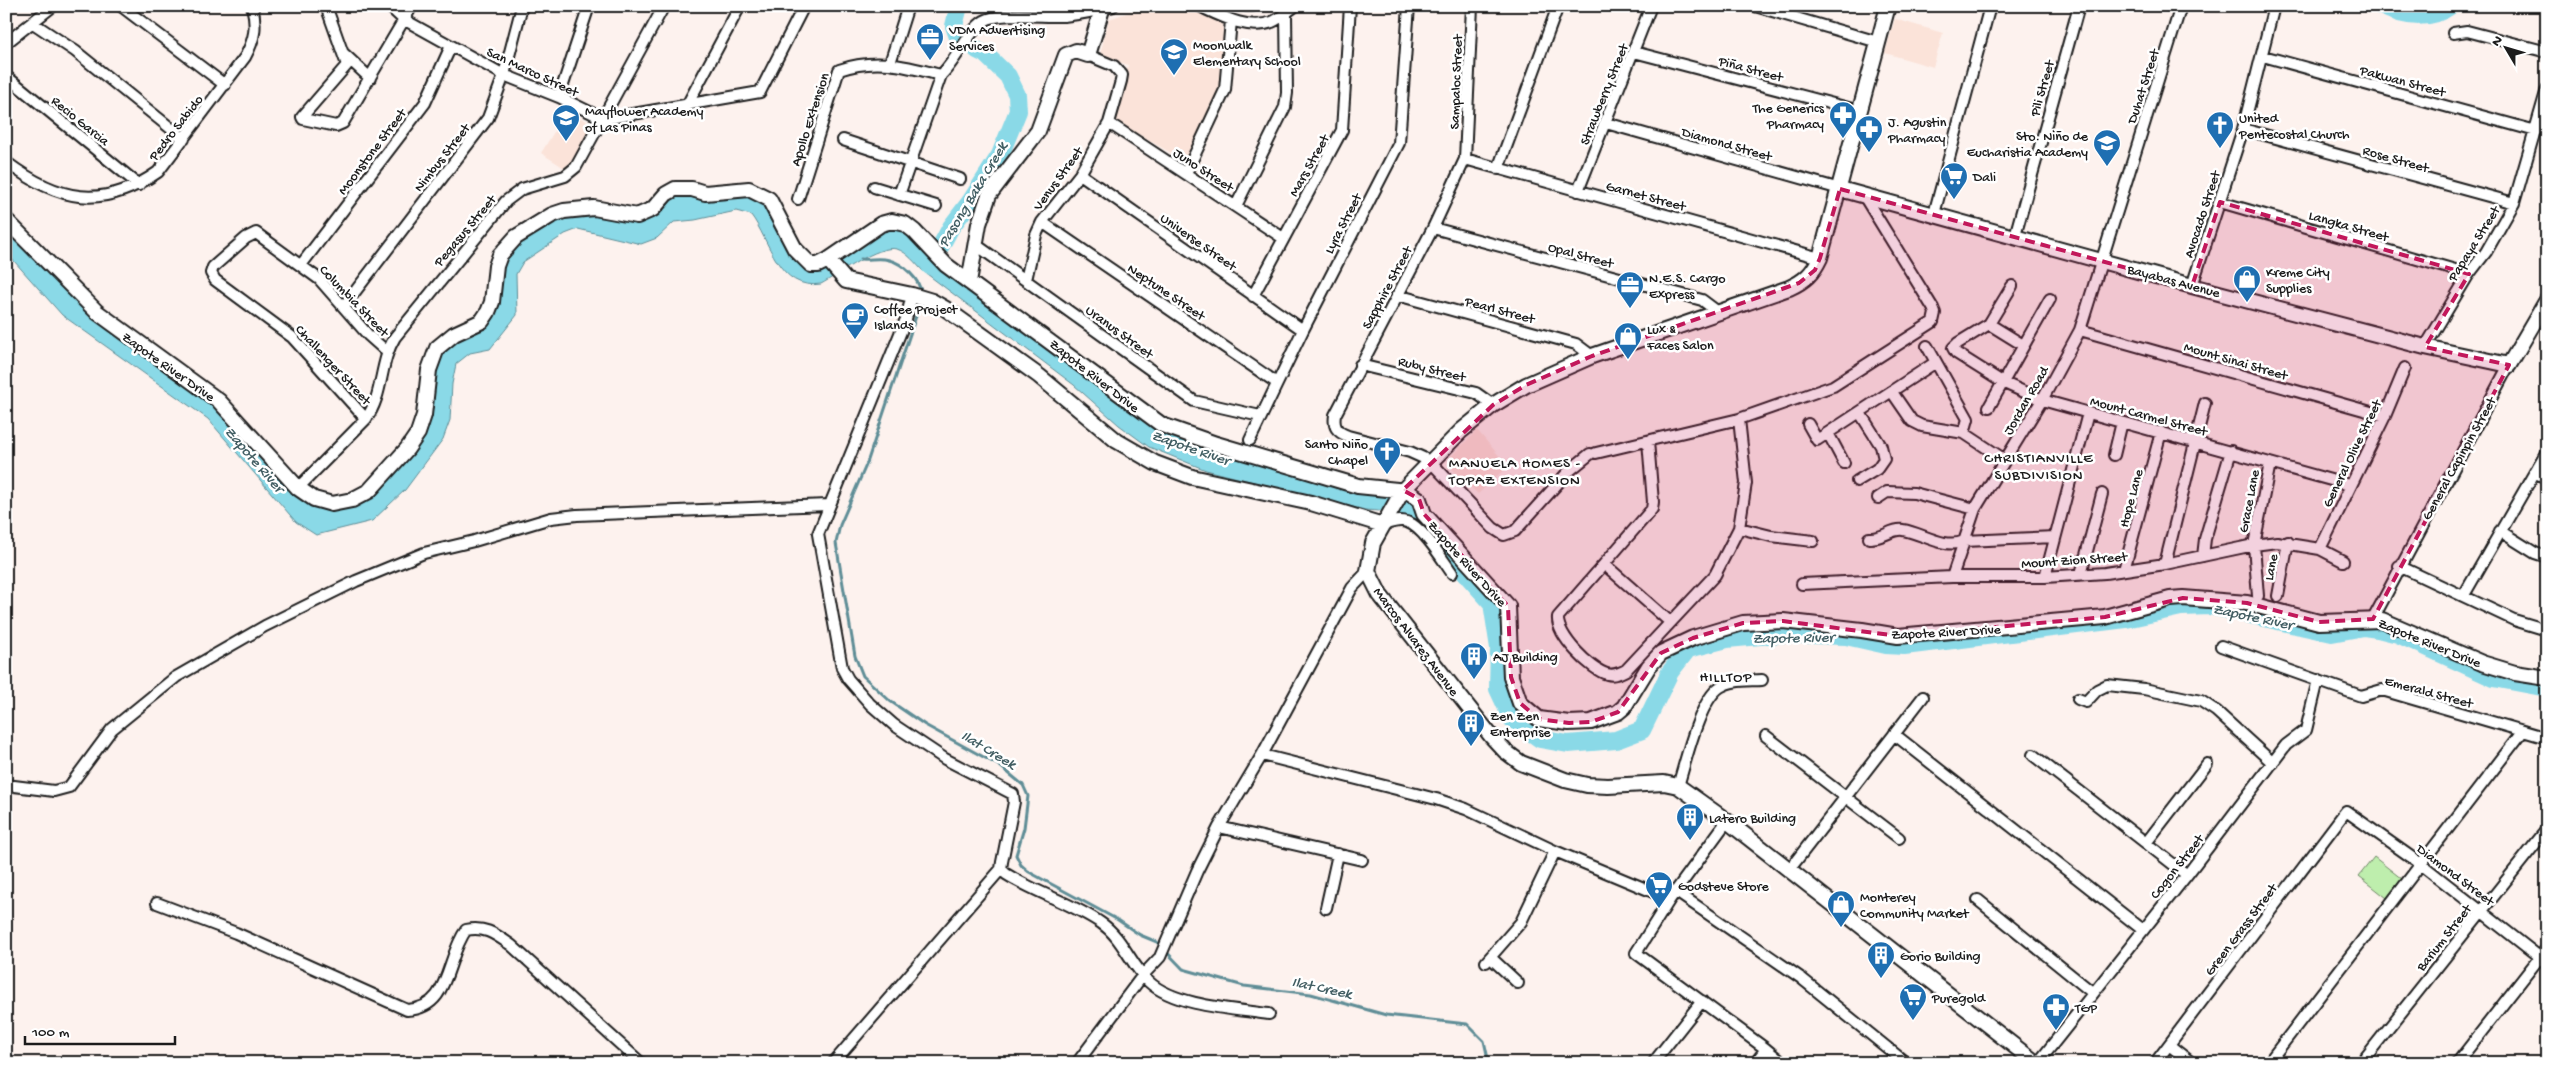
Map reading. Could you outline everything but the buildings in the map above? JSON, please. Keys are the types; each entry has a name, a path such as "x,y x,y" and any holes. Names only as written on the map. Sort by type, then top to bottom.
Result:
{"main road":[{"name":"Marcos Alvarez Avenue","path":"1888,6 1840,189 1815,270 1799,283 1592,356 1526,385 1493,405 1430,461 1401,494 1374,543 1368,572 1380,595 1491,736 1505,751 1521,763 1556,777 1587,785 1608,786 1650,783 1678,786 1727,821 2037,1063"},
{"path":"969,282 975,244 988,195 1038,131 1064,59 1071,52 1088,55 1106,7"},
{"name":"Zapote River Drive","path":"6,220 97,312 219,401 298,488 322,503 341,503 368,491 390,469 418,433 424,416 430,364 437,348 445,339 482,321 492,302 496,266 500,255 516,237 552,215 564,211 594,208 636,216 653,209 666,194 675,189 705,193 749,189 769,199 795,249 803,260 814,266 829,261 875,227 886,222 905,224 938,258 1162,424 1216,444 1358,486 1401,494 1412,493 1419,499 1424,514 1508,606 1511,677 1514,689 1520,703 1533,715 1552,722 1591,722 1607,718 1624,707 1649,666 1661,653 1693,638 1743,623 1784,621 1898,636 2105,617 2170,599 2183,598 2247,603 2319,622 2373,619 2391,623 2482,663 2547,678"},
{"name":"Bayabas Avenue","path":"1840,189 2192,286 2425,347 2509,365"},
{"path":"829,261 840,276 855,284 914,295 932,301 1039,376 1117,441 1155,463 1192,477 1386,519"},
{"name":"General Capinpin Street","path":"2509,365 2547,300"}],"street":[{"path":"6,43 53,6"},
{"path":"121,6 224,85"},
{"name":"Pedro Sabido","path":"6,162 51,191 87,198 112,194 140,185 158,172 224,85 253,42 256,23 252,6"},
{"path":"326,6 343,53 346,68 302,118 339,125 355,103 412,6"},
{"name":"San Marco Street","path":"389,6 403,20 504,75 559,97 604,119"},
{"name":"Nimbus Street","path":"344,306 488,118 504,75 522,6"},
{"path":"559,97 589,6"},
{"name":"Pegasus Street","path":"298,488 366,419 374,407 379,393 386,351 440,280 499,208 522,190 572,172 604,119 664,6"},
{"path":"686,106 740,6"},
{"path":"604,119 760,92 804,6"},
{"path":"890,63 908,6"},
{"path":"1199,6 1230,20 1251,25 1273,22 1295,6"},
{"path":"1247,6 1252,6"},
{"name":"Mars Street","path":"1253,296 1342,130 1350,6"},
{"name":"Lyra Street","path":"1250,440 1303,330 1399,143 1409,6"},
{"name":"Sampaloc Street","path":"1465,159 1472,6"},
{"path":"1498,169 1558,6"},
{"name":"Strawberry Street","path":"1578,191 1651,6"},
{"path":"1755,6 1878,42"},
{"path":"1934,214 1990,6"},
{"name":"Pili Street","path":"2015,236 2079,6"},
{"name":"Duhat Street","path":"2101,260 2181,6"},
{"name":"Avocado Street","path":"2192,286 2243,129 2263,56 2274,6"},
{"path":"899,194 941,75 958,56 977,27 985,20 1038,15 1062,16 1106,7"},
{"path":"1236,206 1285,107 1287,94 1286,13"},
{"path":"1186,173 1225,90 1230,20"},
{"path":"32,23 75,51 184,139"},
{"path":"2453,33 2467,31 2547,52"},
{"name":"Moonstone Street","path":"301,265 425,103 451,46"},
{"name":"Piña Street","path":"1634,52 1860,111"},
{"path":"343,53 370,78"},
{"name":"Venus Street","path":"1026,280 1036,235 1042,222 1080,174 1109,124 1122,74 1114,66 1088,55"},
{"name":"Pakwan Street","path":"2263,56 2536,131"},
{"name":"Apollo Extension","path":"798,199 838,70 867,63 890,63 941,75"},
{"name":"Recio Garcia","path":"6,76 140,185"},
{"name":"Papaya Street","path":"2425,347 2469,274 2486,252 2514,203 2547,89"},
{"name":"Diamond Street","path":"1606,123 1840,189"},
{"name":"Juno Street","path":"1109,124 1283,238"},
{"name":"Rose Street","path":"2243,129 2514,203"},
{"path":"843,140 960,179"},
{"name":"Garnet Street","path":"1465,159 1820,258"},
{"name":"Sapphire Street","path":"1430,461 1410,452 1348,436 1335,428 1334,415 1433,228 1465,159"},
{"name":"Universe Street","path":"1080,174 1303,330"},
{"path":"874,187 936,206"},
{"path":"1430,461 1493,528 1504,535 1515,531 1569,471 1593,453 1648,441 1697,427 1739,419 1833,386 1933,322 1935,317 1933,308 1864,196"},
{"name":"Langka Street","path":"2220,202 2469,274"},
{"name":"Neptune Street","path":"1042,222 1277,383"},
{"name":"Opal Street","path":"1433,228 1702,300 1718,312"},
{"name":"Columbia Street","path":"211,273 219,260 246,238 256,234 319,279 368,335 386,351"},
{"name":"Uranus Street","path":"975,244 1194,401 1260,416"},
{"name":"Jordan Road","path":"1952,577 1975,509 2042,400 2080,330 2101,260"},
{"name":"Challenger Street","path":"211,273 223,286 292,337 366,419"},
{"path":"2012,286 1990,324 2023,345"},
{"path":"833,1063 1001,869 1014,802 1013,794 945,760 878,712 845,674 819,543 820,524 906,319 914,295"},
{"name":"Pearl Street","path":"1397,295 1576,344 1592,356"},
{"path":"1989,407 2050,299"},
{"name":"Mount Carmel Street","path":"1990,324 1958,343 1954,348 1956,353 2002,382 2042,400 2349,485"},
{"name":"Mount Sinai Street","path":"2080,330 2385,416"},
{"path":"1927,346 1968,419 1964,433"},
{"path":"1808,424 1817,440 1936,362"},
{"name":"Ruby Street","path":"1360,365 1476,394 1493,405"},
{"name":"General Capinpin Street","path":"2373,619 2509,365"},
{"name":"General Olive Street","path":"2320,549 2349,485 2385,416 2405,368"},
{"path":"1892,392 1912,421 1922,426 1964,433 2005,460"},
{"path":"2165,564 2197,442 2205,403"},
{"path":"1857,481 1877,469 1884,459 1882,446 1860,413"},
{"path":"2046,577 2088,413"},
{"path":"1648,441 1652,509 1558,617 1559,629 1575,650 1606,674 1619,673 1633,663 1721,567 1739,528 1746,483 1739,419"},
{"path":"2114,455 2122,422"},
{"name":"Hope Lane","path":"2124,570 2162,432"},
{"path":"1828,433 1844,463"},
{"path":"2203,556 2205,539 2231,451"},
{"path":"2464,595 2547,451"},
{"name":"Grace Lane","path":"2258,596 2254,545 2270,463"},
{"path":"2535,472 2547,479"},
{"path":"1878,498 1887,492 1914,493 1975,509"},
{"path":"2081,574 2102,494"},
{"path":"6,784 54,791 69,787 112,729 176,677 265,626 356,581 424,553 474,541 551,518 577,515 828,505"},
{"path":"1386,519 1412,524 1452,573"},
{"path":"1739,528 1771,536 1813,541"},
{"path":"1869,538 1880,538 1900,530 1947,543 2055,537"},
{"path":"2500,531 2535,553 2547,557"},
{"name":"Mount Zion Street","path":"1802,584 1952,577 2046,577 2081,574 2165,564 2254,545 2288,542 2320,549 2343,560"},
{"name":"Lane","path":"2278,596 2288,542"},
{"path":"1604,564 1670,622"},
{"path":"2400,566 2514,620 2547,630"},
{"path":"1077,1063 1143,975 1160,957 1197,871 1219,827 1262,755 1352,588 1358,578 1368,572"},
{"name":"Emerald Street","path":"2221,646 2361,696 2382,690 2547,738"},
{"path":"1678,786 1708,699 1719,688 1732,682 1762,680"},
{"name":"Cogon Street","path":"2037,1063 2187,875 2290,741 2306,730 2318,680"},
{"path":"2078,699 2086,702 2096,690 2107,685 2195,699 2216,711 2273,763"},
{"path":"1789,870 1923,697"},
{"path":"2268,1063 2524,731"},
{"path":"1894,734 2143,930"},
{"path":"1766,736 1899,838"},
{"path":"2033,754 2187,875"},
{"path":"1262,755 1466,809 1555,851 1672,895 1801,978 1906,1063"},
{"path":"2146,843 2207,764"},
{"name":"Diamond Street","path":"2346,812 2421,864 2543,960"},
{"name":"Green Grass Street","path":"2155,1063 2346,812"},
{"path":"1727,821 1672,895 1636,953 1783,1063"},
{"path":"1219,827 1362,860"},
{"name":"Barium Street","path":"2361,1063 2547,829"},
{"path":"1518,982 1488,960 1521,922 1555,851"},
{"path":"1326,908 1338,854"},
{"path":"1001,869 1013,878 1100,923 1115,934 1143,975 1167,994 1207,1005 1269,1014"},
{"path":"1978,900 2093,993"},
{"path":"157,902 236,933 407,1010 420,1009 432,1003 441,989 459,939 466,930 478,928 490,931 511,945 642,1063"},
{"path":"2457,1063 2543,960 2547,948"},
{"path":"1653,1063 1702,1001"},
{"path":"2170,1045 2192,1063"},
{"path":"1756,1063 1766,1049"}],"highlighted area":[{"path":"1840,189 2192,286 2220,202 2469,274 2425,347 2509,365 2373,619 2319,622 2247,603 2183,598 2105,617 1898,636 1783,621 1743,623 1693,638 1661,653 1618,712 1591,722 1569,723 1539,719 1520,703 1511,677 1508,606 1424,514 1419,499 1403,490 1493,405 1526,385 1592,356 1799,283 1815,270"}],"shaded area":[{"name":"Moonwalk Elementary School","path":"1152,6 1180,6 1223,22 1221,86 1187,162 1115,121 1128,65 1100,55 1109,19"},
{"path":"1895,19 1943,33 1933,67 1885,53"},
{"name":"Mayflower Academy of Las Pinas","path":"567,111 587,121 591,132 566,169 541,153"},
{"path":"1477,430 1508,466 1478,494 1453,470 1451,462 1451,456"}],"green space":[{"path":"2374,857 2402,879 2387,898 2359,876"}],"water":[{"path":"679,193 712,200 741,196 755,198 767,206 787,247 810,265 875,230 899,224 1150,425 1389,496 1379,511 1365,510 1206,470 1149,447 1119,425 1074,385 923,271 911,258 901,251 889,249 880,251 858,261 821,284 806,284 795,280 777,262 751,215 736,211 695,220 674,222 657,238 641,244 578,229 565,234 523,262 516,274 517,315 490,349 470,353 456,364 452,384 450,420 443,439 405,490 372,521 316,535 296,522 208,419 62,315 6,252 6,225 76,297 220,403 297,493 324,510 359,498 414,445 432,412 436,364 446,341 475,328 501,263 517,240 575,211 605,213 643,221"}],"waterway":[{"name":"Pasong Baka Creek","path":"959,6 954,26 959,40 962,42"},
{"name":"Pasong Baka Creek","path":"2381,6 2398,13 2416,16 2434,14 2450,6"},
{"name":"Pasong Baka Creek","path":"930,266 951,227 970,202 1000,155 1018,111 1017,95 1008,76 985,54 977,50"},
{"name":"Ilat Creek","path":"861,259 886,259 899,264 914,277 921,293"},
{"name":"Ilat Creek","path":"921,301 867,463 840,525 836,543 855,656 863,676 890,701 925,725 1000,766 1023,785 1028,796 1024,828 1016,855 1021,865 1029,872 1118,920 1140,935 1157,942 1183,969 1244,986 1311,994 1386,1015 1467,1024 1484,1041 1489,1063"},
{"name":"Zapote River","path":"1379,501 1400,507 1415,517 1492,603 1499,648 1498,689 1512,719 1540,739 1568,744 1616,740 1642,730 1670,672 1688,649 1727,639 1781,634 1846,636 1886,645 1904,646 2126,619 2181,607 2210,606 2332,633 2364,627 2378,629 2398,634 2494,678 2547,688"}],"place":[{"name":"VDM Advertising Services","path":"930,61"},
{"name":"Moonwalk Elementary School","path":"1174,76"},
{"name":"The Generics Pharmacy","path":"1843,139"},
{"name":"Mayflower Academy of Las Pinas","path":"566,142"},
{"name":"United Pentecostal Church","path":"2220,149"},
{"name":"J. Agustin Pharmacy","path":"1869,153"},
{"name":"Sto. Niño de Eucharistia Academy","path":"2107,167"},
{"name":"Dali","path":"1954,200"},
{"name":"Kreme City Supplies","path":"2247,303"},
{"name":"N.E.S. Cargo Express","path":"1630,309"},
{"name":"Coffee Project Islands","path":"855,340"},
{"name":"Lux & Faces Salon","path":"1628,360"},
{"name":"Santo Niño Chapel","path":"1387,475"},
{"name":"AJ Building","path":"1474,680"},
{"name":"Zen Zen Enterprise","path":"1471,747"},
{"name":"Latero Building","path":"1690,841"},
{"name":"Godsteve Store","path":"1659,909"},
{"name":"Monterey Community Market","path":"1841,928"},
{"name":"Gorio Building","path":"1881,979"},
{"name":"Puregold","path":"1913,1021"},
{"name":"TGP","path":"2056,1031"}],"district":[{"name":"CHRISTIANVILLE SUBDIVISION","path":"2039,466"},
{"name":"MANUELA HOMES - TOPAZ EXTENSION","path":"1515,470"},
{"name":"HILLTOP","path":"1726,676"}]}
